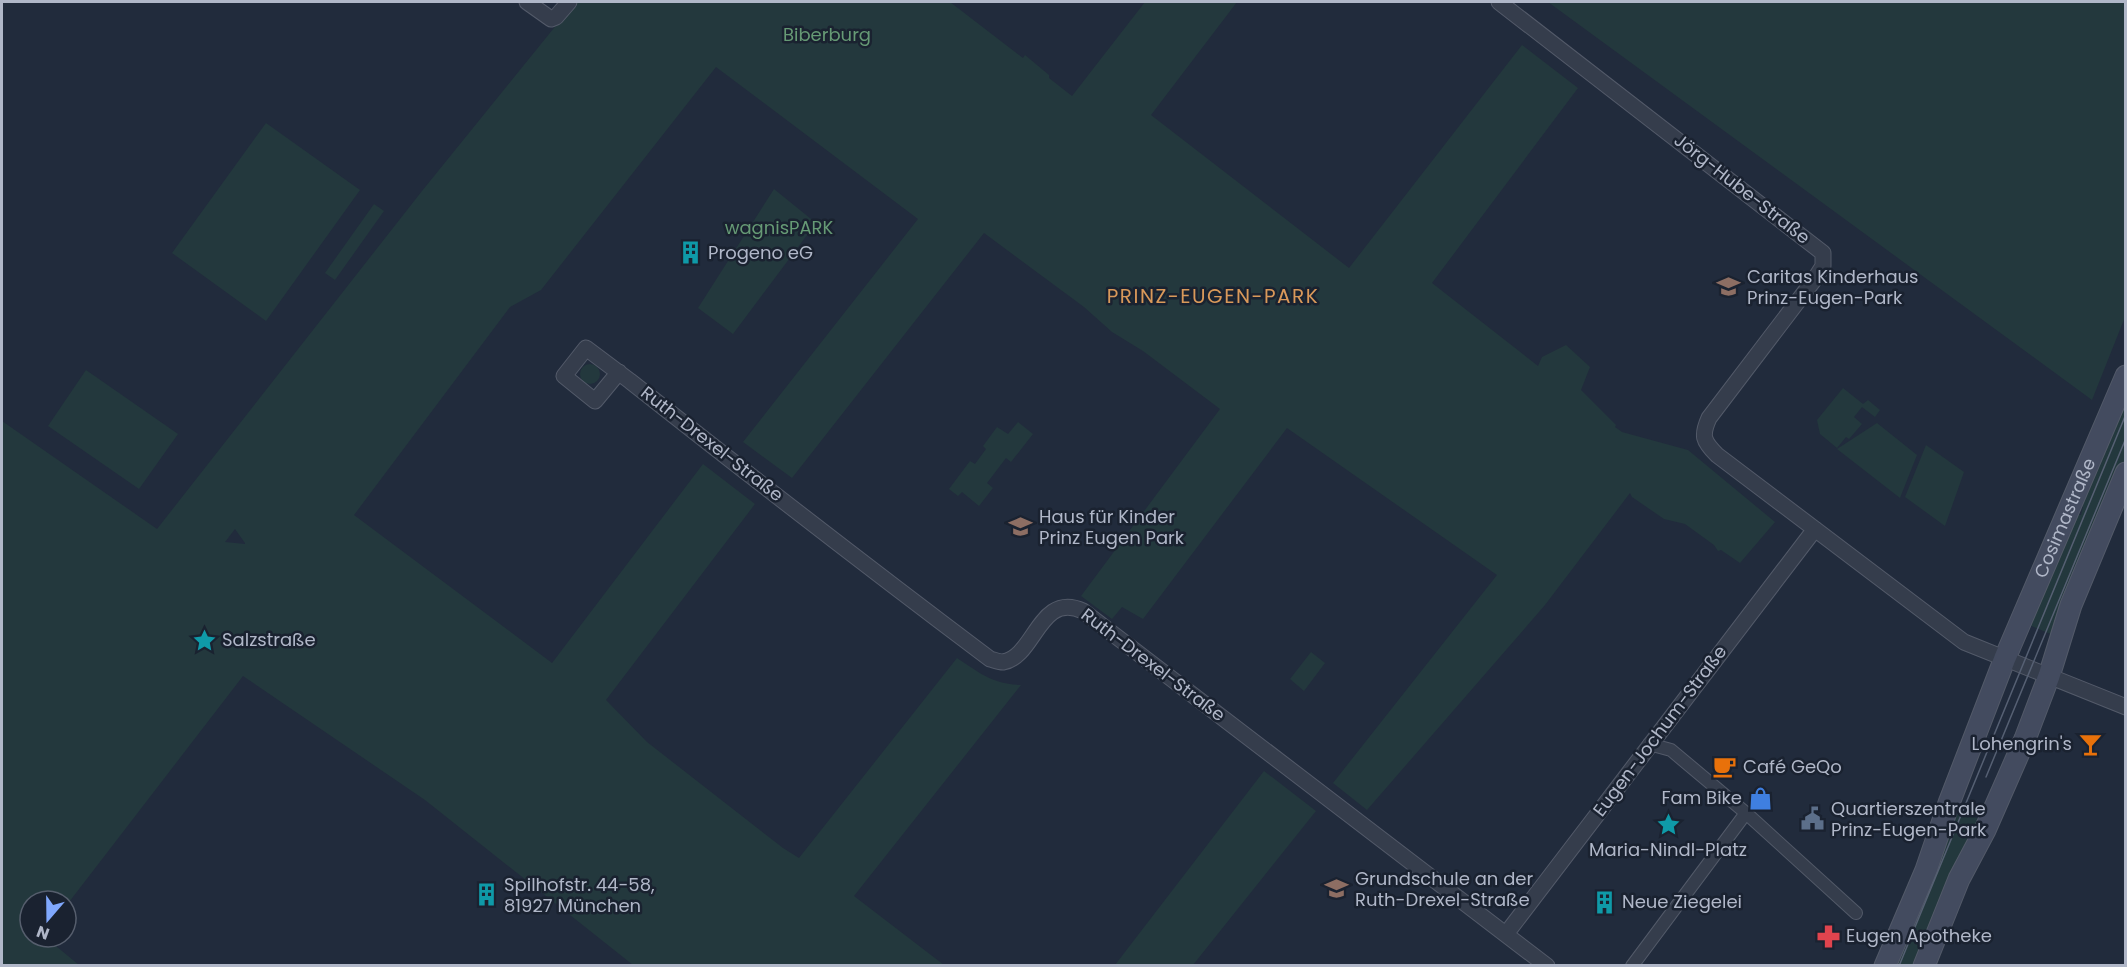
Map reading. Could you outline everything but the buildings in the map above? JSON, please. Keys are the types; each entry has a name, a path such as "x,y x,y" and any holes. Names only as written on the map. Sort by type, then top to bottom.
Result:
{"main road":[{"name":"Cosimastraße","path":"1885,966 1926,870 1949,803 2005,658 2126,376"},
{"name":"Cosimastraße","path":"1924,966 1959,879 1995,807 2049,675 2071,605 2126,473"}],"street":[{"path":"528,2 551,19 556,17 569,2"},
{"name":"Jörg-Hube-Straße","path":"1499,2 1823,253 1824,260 1819,273 1709,418 1704,438 1717,455 1964,642 2005,658"},
{"name":"Ruth-Drexel-Straße","path":"619,372 877,574 990,659 1002,662 1014,658 1050,614 1061,608 1073,607 1083,611 1547,966"},
{"name":"Eugen-Jochum-Straße","path":"1506,934 1815,529"},
{"path":"2005,658 2126,707"},
{"path":"1649,744 1671,750 1746,813 1856,914"},
{"path":"1632,966 1746,813"}],"green space":[{"name":"Biberburg","path":"575,2 950,2 1023,58 1025,55 1072,96 1145,2 1237,2 1151,115 1349,268 1522,45 1578,88 1432,283 1538,366 1542,357 1566,345 1590,367 1581,390 1616,425 1615,427 1622,432 1688,450 1775,522 1740,563 1721,550 1718,551 1714,545 1685,524 1664,519 1632,497 1630,493 1545,605 1367,810 1333,783 1497,575 1287,428 1143,619 1122,607 1112,619 1081,596 1220,409 1143,351 1112,332 1084,307 984,233 792,478 743,442 918,219 716,67 541,290 510,307 354,515 552,663 703,464 755,504 606,700 647,742 799,858 957,658 994,680 1021,685 854,896 944,965 633,965 425,800 243,676 78,890 18,889 18,949 60,949 79,965 2,965 2,421 157,529 422,191","holes":["235,529 245,544 225,542"]},
{"path":"1548,2 2125,2 2125,317 2092,400"},
{"path":"266,123 360,190 266,321 172,253"},
{"name":"wagnisPARK","path":"774,189 816,223 733,334 698,308"},
{"path":"374,204 384,211 335,280 325,273"},
{"path":"590,364 597,367 600,374 597,381 590,384 583,381 580,374 583,367"},
{"path":"86,370 178,434 139,489 48,426"},
{"path":"1843,388 1863,404 1868,400 1880,410 1875,417 1862,407 1854,417 1862,424 1849,439 1846,437 1837,448 1820,434 1817,420"},
{"path":"2125,393 2125,459 2053,635 2029,625 2076,514 2081,515 2083,507 2079,504"},
{"path":"1018,422 1033,434 1011,462 1006,458 987,483 993,488 979,506 962,492 958,496 949,489 970,461 975,464 986,449 983,446 997,427 1008,434"},
{"path":"1877,423 1917,455 1900,498 1837,449"},
{"path":"1926,445 1964,472 1945,526 1905,497"},
{"path":"1311,652 1325,663 1304,691 1290,679"},
{"path":"1264,771 1316,811 1193,965 1115,965"},
{"path":"1952,808 1981,820 1916,965 1892,966"}],"tram line":[{"path":"1899,966 2126,414"},
{"path":"1986,777 2126,438"}],"place":[{"name":"Progeno eG","path":"690,253"},
{"name":"Caritas Kinderhaus Prinz-Eugen-Park","path":"1729,287"},
{"name":"Haus für Kinder Prinz Eugen Park","path":"1021,527"},
{"name":"Salzstraße","path":"204,640"},
{"name":"Lohengrin's","path":"2090,744"},
{"name":"Café GeQo","path":"1725,767"},
{"name":"Fam Bike","path":"1760,798"},
{"name":"Quartierszentrale Prinz-Eugen-Park","path":"1813,819"},
{"name":"Maria-Nindl-Platz","path":"1668,824"},
{"name":"Grundschule an der Ruth-Drexel-Straße","path":"1337,889"},
{"name":"Spilhofstr. 44-58, 81927 München","path":"486,895"},
{"name":"Neue Ziegelei","path":"1604,902"},
{"name":"Eugen Apotheke","path":"1828,936"}],"district":[{"name":"PRINZ-EUGEN-PARK","path":"1213,296"}]}
